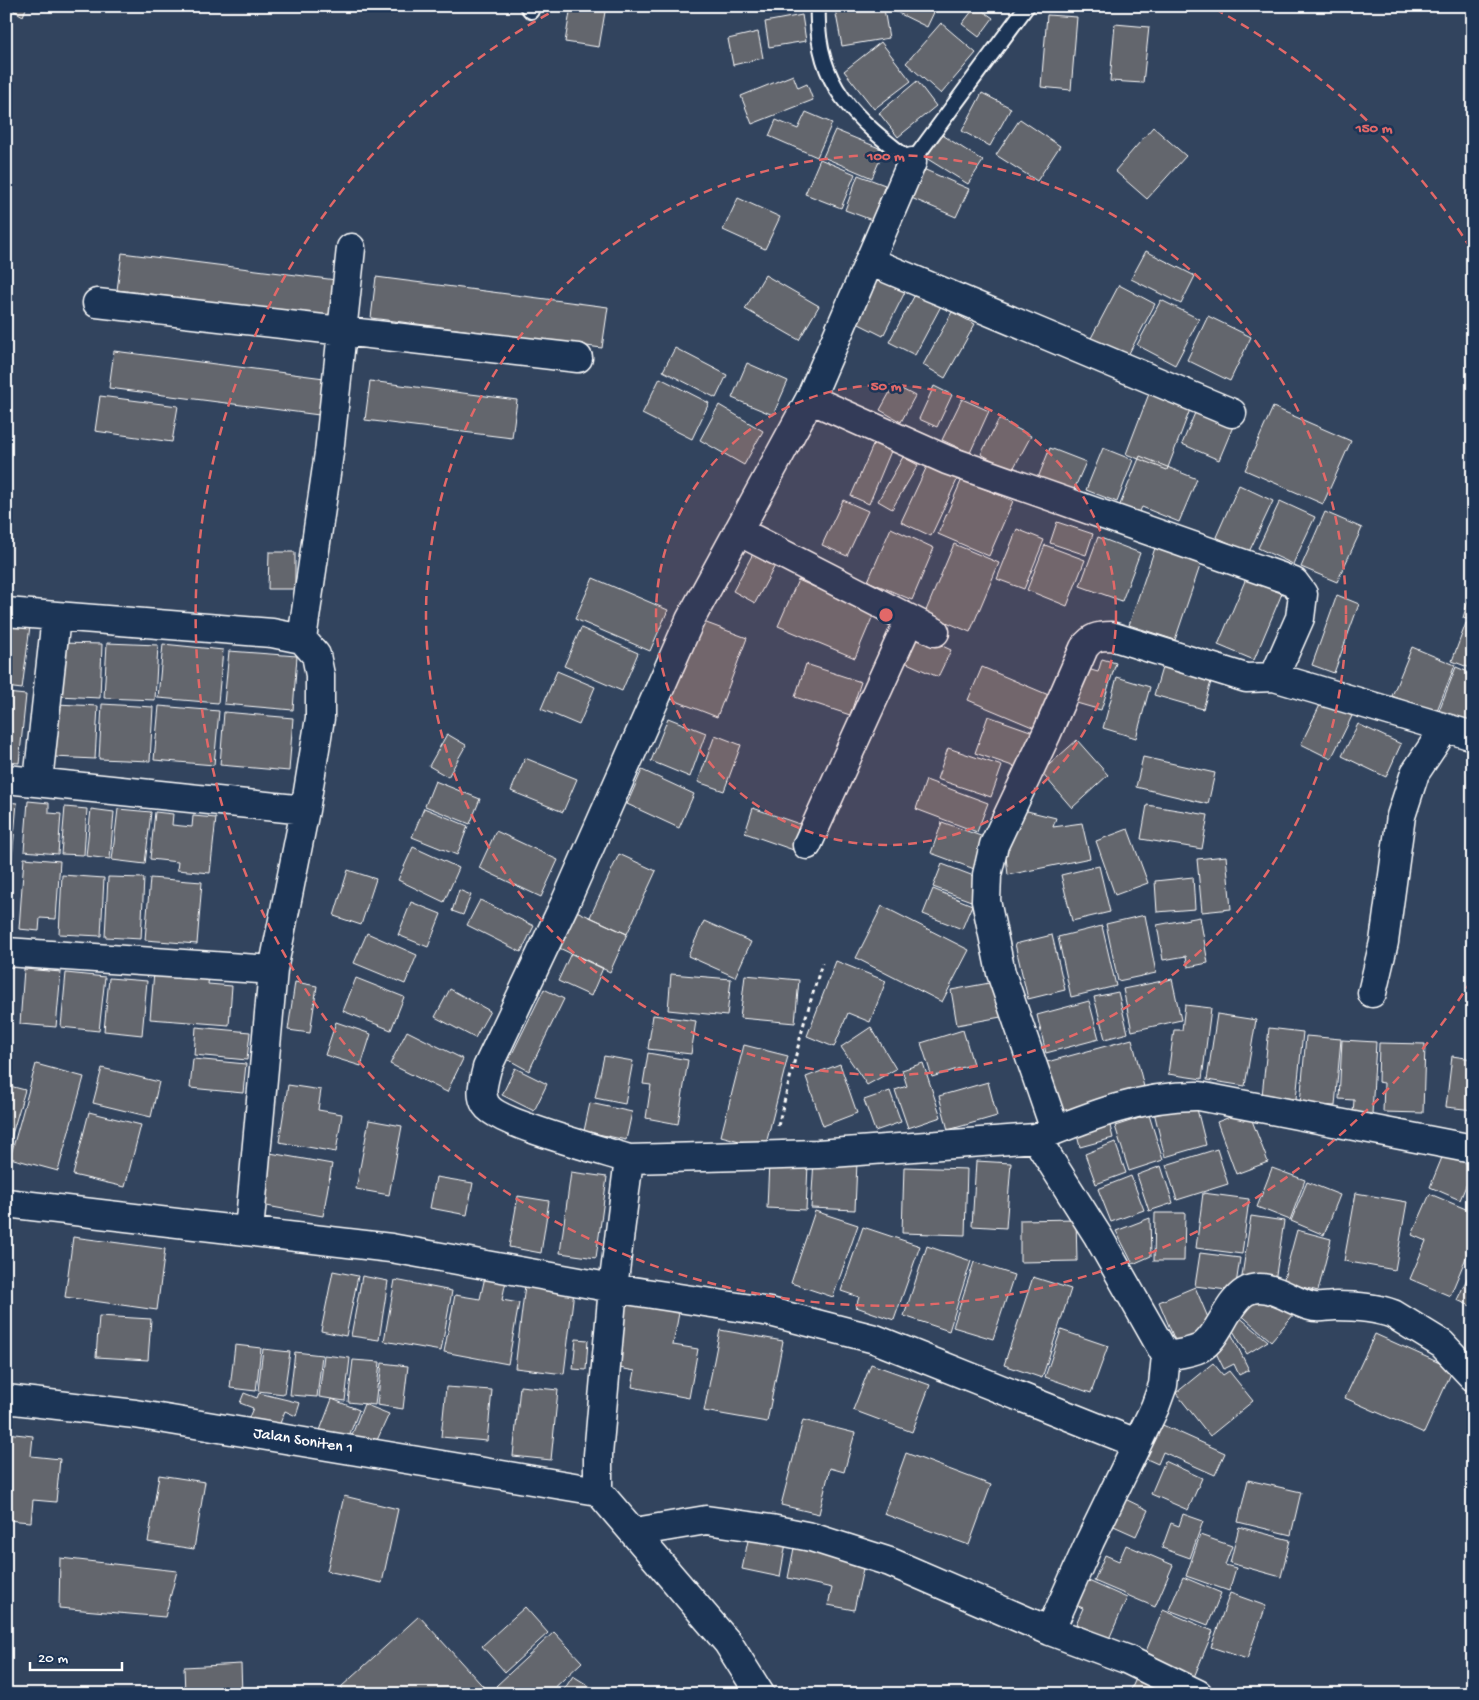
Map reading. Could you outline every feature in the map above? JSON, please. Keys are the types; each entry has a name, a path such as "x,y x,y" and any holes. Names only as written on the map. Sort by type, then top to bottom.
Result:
{"street":[{"path":"912,162 810,399 690,620 566,901 487,1068 482,1085 483,1098 487,1106 493,1113 518,1124 629,1159 887,1151 1046,1134 1097,1114 1136,1103 1172,1096 1199,1096 1473,1148"},
{"path":"302,639 329,453 351,248"},
{"path":"869,261 1232,413"},
{"path":"98,303 578,358"},
{"path":"810,399 947,460 1294,582 1303,594 1303,606 1274,677"},
{"path":"738,530 909,621 935,632"},
{"path":"6,612 272,633 302,639 316,655 320,675 320,709 305,810 273,970 249,1231"},
{"path":"38,782 56,617"},
{"path":"807,845 909,621"},
{"path":"1050,1631 1163,1385 1166,1356 1098,1236 1046,1134 1001,973 986,901 986,875 994,845 1047,733 1084,648 1091,638 1111,636 1234,675 1256,679 1274,677 1473,736"},
{"path":"1372,993 1384,942 1401,816 1415,773 1445,728"},
{"path":"6,779 305,810"},
{"path":"6,952 273,970"},
{"path":"629,1159 613,1288 599,1447 598,1491 728,1643 760,1694"},
{"path":"6,1203 391,1248 613,1288 770,1312 875,1339 1136,1443"},
{"path":"1166,1356 1201,1348 1233,1304 1244,1292 1255,1287 1281,1293 1310,1307 1346,1307 1384,1311 1393,1314 1442,1344 1473,1377"},
{"name":"Jalan Soniten 1","path":"6,1399 135,1414 598,1491"},
{"path":"635,1532 706,1520 771,1528 810,1537 890,1562 1050,1631 1126,1659 1198,1694"}],"lane":[{"path":"818,6 820,49 828,75 848,107 884,140 912,162 1026,6"}],"path":[{"path":"770,1155 822,963"}],"building":[{"path":"6,6 27,6 23,16"},
{"path":"571,6 606,6 599,47 565,42"},
{"path":"850,6 870,6 871,11 884,9 889,38 842,46 835,9"},
{"path":"889,6 937,6 927,27 888,8"},
{"path":"976,6 993,18 979,37 962,24"},
{"path":"802,15 806,41 769,47 765,22"},
{"path":"1047,15 1077,17 1071,90 1041,87"},
{"path":"941,23 976,53 941,94 906,63"},
{"path":"1115,24 1149,27 1143,83 1110,81"},
{"path":"758,32 763,58 733,65 728,39"},
{"path":"881,42 911,81 874,109 844,71"},
{"path":"793,75 798,88 807,84 813,100 752,124 741,96"},
{"path":"917,81 936,106 898,137 879,113"},
{"path":"982,93 1011,108 990,146 962,131"},
{"path":"806,112 832,123 817,157 769,136 776,120 798,129"},
{"path":"1020,119 1060,146 1037,181 996,155"},
{"path":"1153,127 1186,156 1147,199 1115,171"},
{"path":"835,130 884,150 872,178 823,157"},
{"path":"941,134 983,161 968,184 926,158"},
{"path":"820,159 855,174 841,208 805,194"},
{"path":"921,168 969,189 956,217 909,197"},
{"path":"858,175 885,185 872,220 845,210"},
{"path":"738,198 780,217 765,249 723,230"},
{"path":"1146,251 1195,276 1181,304 1131,279"},
{"path":"122,253 344,281 340,318 117,290"},
{"path":"875,273 907,288 883,336 851,320"},
{"path":"765,275 819,306 799,340 745,309"},
{"path":"376,277 608,307 602,348 371,318"},
{"path":"1119,285 1155,304 1126,359 1090,340"},
{"path":"916,293 941,306 915,355 889,342"},
{"path":"1161,300 1199,319 1175,365 1137,345"},
{"path":"952,312 975,324 945,378 923,365"},
{"path":"1208,316 1251,337 1230,381 1187,360"},
{"path":"675,348 727,375 716,398 663,371"},
{"path":"114,351 332,379 327,416 109,388"},
{"path":"747,363 788,381 773,415 732,398"},
{"path":"660,378 709,403 692,439 642,414"},
{"path":"370,381 517,400 512,438 365,420"},
{"path":"894,385 915,396 901,422 880,410"},
{"path":"934,386 952,395 937,427 919,419"},
{"path":"1150,391 1191,407 1167,470 1126,454"},
{"path":"100,396 178,406 172,442 95,431"},
{"path":"962,399 989,411 970,453 942,440"},
{"path":"719,405 763,431 744,465 700,440"},
{"path":"1273,407 1351,441 1323,504 1245,470"},
{"path":"1197,408 1234,424 1219,460 1182,444"},
{"path":"999,419 1031,436 1012,471 981,454"},
{"path":"874,443 891,451 869,504 851,496"},
{"path":"1050,448 1086,462 1073,492 1038,478"},
{"path":"1103,448 1133,460 1117,502 1086,490"},
{"path":"1140,456 1197,479 1179,522 1142,507 1138,515 1119,507"},
{"path":"903,457 918,465 892,509 878,501"},
{"path":"928,464 958,478 931,536 901,522"},
{"path":"962,479 1013,501 989,556 938,534"},
{"path":"1239,485 1273,501 1249,552 1216,537"},
{"path":"843,500 868,511 847,556 822,545"},
{"path":"1280,501 1315,517 1293,564 1258,548"},
{"path":"1325,512 1362,528 1337,582 1301,567"},
{"path":"1057,522 1093,534 1086,555 1050,543"},
{"path":"891,528 934,548 912,600 868,581"},
{"path":"1017,529 1044,540 1024,589 997,579"},
{"path":"1098,537 1140,553 1122,601 1080,586"},
{"path":"954,544 999,563 970,632 925,613"},
{"path":"1045,545 1085,560 1067,606 1027,590"},
{"path":"756,548 778,560 755,603 733,591"},
{"path":"1155,548 1201,563 1175,640 1129,625"},
{"path":"269,552 295,552 295,589 268,589"},
{"path":"1247,576 1283,591 1254,660 1218,645"},
{"path":"593,578 668,610 650,651 575,619"},
{"path":"798,580 874,613 855,658 778,626"},
{"path":"1473,583 1473,621 1463,618"},
{"path":"1337,595 1359,604 1334,673 1312,665"},
{"path":"701,621 747,638 717,717 671,699"},
{"path":"1466,623 1473,625 1473,669 1452,661"},
{"path":"6,624 30,626 22,689 6,687"},
{"path":"581,628 638,653 622,691 564,666"},
{"path":"908,630 951,650 938,677 896,658"},
{"path":"60,643 102,644 100,698 58,696"},
{"path":"107,643 158,645 155,700 104,698"},
{"path":"163,644 223,650 218,703 158,698"},
{"path":"1412,647 1455,665 1436,713 1392,696"},
{"path":"229,651 297,656 293,710 224,704"},
{"path":"1102,659 1116,663 1101,710 1073,702 1084,668 1098,672"},
{"path":"1164,661 1213,675 1203,709 1154,695"},
{"path":"806,664 861,682 850,715 795,697"},
{"path":"982,667 1051,696 1037,729 968,700"},
{"path":"1456,667 1473,674 1473,727 1438,713"},
{"path":"557,671 595,687 579,725 541,709"},
{"path":"1117,677 1150,687 1136,738 1103,728"},
{"path":"6,693 26,695 19,763 6,762"},
{"path":"1322,701 1352,716 1331,759 1301,744"},
{"path":"56,704 98,706 95,759 54,757"},
{"path":"102,704 153,707 150,761 99,759"},
{"path":"159,706 219,711 214,765 154,760"},
{"path":"224,712 293,718 289,771 220,765"},
{"path":"988,716 1036,733 1024,770 975,753"},
{"path":"668,718 706,733 690,777 651,761"},
{"path":"1358,724 1401,744 1386,777 1342,756"},
{"path":"447,734 466,745 448,777 429,766"},
{"path":"715,735 741,745 724,791 698,782"},
{"path":"1077,740 1108,775 1072,808 1041,772"},
{"path":"948,748 1002,766 991,797 937,779"},
{"path":"1143,757 1215,773 1208,804 1136,787"},
{"path":"525,758 577,779 563,812 511,791"},
{"path":"642,770 694,794 679,828 627,804"},
{"path":"926,780 988,803 977,832 916,809"},
{"path":"435,781 480,799 470,824 425,806"},
{"path":"28,801 49,803 49,813 61,814 58,854 24,851"},
{"path":"6,802 17,803 12,859 6,858"},
{"path":"1147,805 1208,815 1202,849 1141,839"},
{"path":"65,807 87,809 84,855 61,854"},
{"path":"424,808 468,826 457,855 412,837"},
{"path":"753,808 811,828 802,853 745,833"},
{"path":"91,809 114,812 110,859 86,856"},
{"path":"118,809 151,812 145,864 112,860"},
{"path":"1023,810 1056,818 1053,827 1082,823 1090,858 1008,875 1004,839 1016,833"},
{"path":"155,812 173,814 172,825 192,827 193,816 216,818 210,873 177,870 178,862 150,859"},
{"path":"942,822 989,839 977,870 931,853"},
{"path":"1128,829 1148,883 1115,895 1096,841"},
{"path":"496,831 558,860 541,897 479,868"},
{"path":"413,847 459,868 444,902 398,880"},
{"path":"619,854 656,871 627,934 590,917"},
{"path":"1226,856 1231,909 1202,912 1197,859"},
{"path":"24,858 60,861 56,919 40,918 39,931 19,929"},
{"path":"6,863 9,863 6,918"},
{"path":"942,864 979,878 971,901 933,887"},
{"path":"1099,866 1110,912 1072,921 1061,875"},
{"path":"348,870 376,879 361,925 334,916"},
{"path":"62,875 104,878 101,936 59,934"},
{"path":"108,877 144,878 141,939 105,937"},
{"path":"1193,877 1195,909 1157,912 1155,881"},
{"path":"150,878 202,882 197,944 145,940"},
{"path":"933,889 972,905 962,929 923,914"},
{"path":"459,890 471,895 463,915 452,911"},
{"path":"480,900 534,926 521,952 467,925"},
{"path":"411,902 441,914 428,947 398,935"},
{"path":"882,906 969,950 942,1002 856,958"},
{"path":"572,909 627,934 610,972 555,946"},
{"path":"1145,915 1156,973 1118,981 1106,924"},
{"path":"1200,917 1208,963 1188,967 1186,956 1163,960 1157,925"},
{"path":"704,921 751,942 735,977 688,956"},
{"path":"1102,926 1116,986 1071,997 1058,937"},
{"path":"367,933 417,955 405,984 354,963"},
{"path":"1052,935 1065,990 1028,999 1015,944"},
{"path":"571,953 603,968 591,996 558,981"},
{"path":"836,961 886,981 870,1022 848,1013 834,1047 807,1036"},
{"path":"24,969 61,972 56,1027 20,1024"},
{"path":"154,972 209,976 208,984 232,986 229,1025 150,1019"},
{"path":"66,973 105,977 99,1031 61,1027"},
{"path":"671,974 731,979 727,1016 668,1010"},
{"path":"745,975 799,980 795,1023 740,1018"},
{"path":"109,978 147,981 142,1035 104,1031"},
{"path":"356,978 404,997 391,1030 343,1011"},
{"path":"1172,979 1181,1020 1132,1031 1123,989"},
{"path":"295,982 317,986 310,1033 288,1030"},
{"path":"995,982 1001,1017 957,1025 951,990"},
{"path":"450,989 490,1011 475,1038 435,1017"},
{"path":"544,989 564,999 529,1071 509,1060"},
{"path":"1118,992 1128,1033 1105,1039 1094,997"},
{"path":"1089,1001 1099,1039 1046,1053 1037,1015"},
{"path":"1185,1005 1211,1008 1202,1079 1168,1074 1174,1030 1182,1030"},
{"path":"1217,1014 1256,1020 1245,1086 1207,1080"},
{"path":"653,1015 696,1021 691,1054 648,1049"},
{"path":"336,1022 371,1034 361,1066 325,1055"},
{"path":"196,1027 250,1032 247,1060 194,1055"},
{"path":"871,1027 896,1069 867,1085 841,1047"},
{"path":"1269,1028 1303,1032 1296,1099 1262,1096"},
{"path":"963,1030 973,1064 932,1077 921,1043"},
{"path":"407,1031 463,1059 447,1092 390,1064"},
{"path":"1306,1036 1341,1039 1335,1106 1300,1104"},
{"path":"1132,1039 1145,1091 1060,1114 1047,1062"},
{"path":"1342,1040 1376,1042 1372,1114 1353,1113 1354,1100 1339,1099"},
{"path":"1379,1043 1425,1044 1423,1113 1383,1112 1384,1083 1378,1082"},
{"path":"744,1045 788,1056 765,1148 721,1136"},
{"path":"648,1053 688,1060 678,1124 646,1118 651,1085 643,1084"},
{"path":"604,1056 633,1061 625,1104 595,1098"},
{"path":"1452,1056 1473,1059 1473,1110 1446,1107"},
{"path":"193,1059 246,1064 243,1093 190,1088"},
{"path":"923,1063 941,1117 908,1128 895,1090 907,1086 902,1070"},
{"path":"36,1064 84,1077 58,1171 10,1158"},
{"path":"840,1064 857,1113 823,1126 806,1077"},
{"path":"102,1068 159,1082 151,1117 93,1103"},
{"path":"515,1068 547,1084 534,1111 502,1095"},
{"path":"988,1082 997,1116 948,1130 939,1096"},
{"path":"6,1085 25,1090 6,1155"},
{"path":"288,1085 321,1090 318,1110 342,1114 336,1152 279,1142"},
{"path":"890,1091 901,1122 875,1131 864,1100"},
{"path":"1195,1101 1206,1145 1165,1157 1154,1112"},
{"path":"590,1103 632,1112 626,1140 584,1131"},
{"path":"1248,1110 1268,1162 1236,1174 1217,1122"},
{"path":"89,1112 141,1125 125,1187 73,1175"},
{"path":"1149,1115 1163,1160 1129,1171 1115,1126"},
{"path":"1108,1118 1113,1138 1080,1147 1075,1127"},
{"path":"369,1120 402,1126 389,1195 356,1189"},
{"path":"1115,1142 1126,1173 1096,1184 1085,1154"},
{"path":"1217,1149 1228,1184 1177,1200 1166,1165"},
{"path":"1445,1150 1473,1161 1473,1169 1460,1200 1430,1187"},
{"path":"270,1153 332,1164 323,1216 261,1205"},
{"path":"814,1160 857,1162 855,1210 811,1208"},
{"path":"976,1161 1011,1163 1006,1228 972,1226"},
{"path":"769,1162 808,1164 806,1210 767,1208"},
{"path":"1161,1166 1173,1203 1149,1211 1137,1175"},
{"path":"904,1167 967,1169 965,1235 902,1233"},
{"path":"1272,1168 1305,1180 1290,1220 1257,1207"},
{"path":"571,1172 607,1177 596,1258 560,1253"},
{"path":"1131,1176 1144,1210 1111,1222 1098,1189"},
{"path":"436,1177 473,1183 467,1215 430,1208"},
{"path":"1307,1182 1340,1195 1324,1235 1291,1221"},
{"path":"1203,1193 1249,1199 1242,1254 1196,1248"},
{"path":"1356,1193 1407,1202 1395,1270 1344,1261"},
{"path":"1430,1194 1473,1212 1473,1241 1450,1296 1410,1279 1426,1241 1412,1235"},
{"path":"518,1196 549,1201 541,1253 509,1247"},
{"path":"815,1211 858,1225 833,1297 791,1283"},
{"path":"1155,1213 1185,1213 1184,1261 1154,1261"},
{"path":"1251,1216 1284,1221 1274,1288 1241,1283"},
{"path":"1150,1218 1151,1256 1133,1264 1116,1231"},
{"path":"1076,1219 1077,1261 1020,1262 1020,1220"},
{"path":"863,1227 920,1246 894,1320 856,1307 859,1297 841,1291"},
{"path":"1297,1230 1331,1239 1318,1291 1283,1282"},
{"path":"73,1237 165,1249 157,1310 65,1297"},
{"path":"927,1246 971,1261 949,1331 904,1316"},
{"path":"1200,1253 1240,1258 1235,1291 1195,1286"},
{"path":"974,1262 1014,1275 993,1339 953,1327"},
{"path":"1473,1266 1473,1307 1457,1300"},
{"path":"333,1271 358,1276 346,1336 321,1331"},
{"path":"362,1276 388,1281 379,1340 351,1336"},
{"path":"485,1277 506,1281 502,1300 519,1303 508,1364 444,1352 455,1295 480,1299"},
{"path":"1033,1277 1071,1289 1042,1378 1004,1365"},
{"path":"395,1280 452,1291 441,1351 384,1341"},
{"path":"525,1285 574,1291 564,1374 515,1368"},
{"path":"1195,1287 1212,1327 1176,1343 1159,1302"},
{"path":"1256,1291 1295,1313 1271,1341 1238,1312"},
{"path":"626,1303 679,1313 673,1345 698,1349 689,1398 632,1387 635,1371 614,1367"},
{"path":"99,1316 151,1319 148,1360 96,1357"},
{"path":"1238,1316 1268,1341 1247,1354 1229,1324"},
{"path":"720,1330 783,1341 767,1422 704,1411"},
{"path":"1061,1330 1108,1346 1091,1393 1045,1377"},
{"path":"1231,1333 1249,1370 1239,1375 1234,1364 1224,1369 1211,1343"},
{"path":"1375,1334 1453,1369 1424,1433 1345,1398"},
{"path":"576,1339 588,1340 586,1370 573,1369"},
{"path":"235,1345 261,1348 256,1391 230,1388"},
{"path":"263,1349 290,1352 284,1394 258,1391"},
{"path":"295,1352 322,1355 317,1397 290,1395"},
{"path":"324,1355 350,1358 345,1401 319,1397"},
{"path":"353,1360 380,1362 375,1405 348,1402"},
{"path":"382,1363 408,1366 403,1409 377,1405"},
{"path":"1213,1363 1223,1375 1229,1371 1253,1401 1210,1436 1176,1393"},
{"path":"871,1364 930,1385 912,1432 853,1410"},
{"path":"520,1386 558,1390 551,1460 513,1456"},
{"path":"446,1387 492,1390 487,1441 441,1437"},
{"path":"244,1393 257,1398 259,1393 300,1403 296,1416 285,1411 276,1433 247,1422 253,1408 240,1403"},
{"path":"332,1399 359,1410 346,1444 319,1433"},
{"path":"364,1404 389,1414 373,1449 350,1440"},
{"path":"803,1420 855,1433 844,1472 830,1468 819,1514 781,1505"},
{"path":"1156,1422 1225,1453 1215,1475 1163,1452 1158,1464 1140,1456"},
{"path":"6,1433 33,1436 31,1456 60,1459 56,1502 33,1500 31,1522 6,1520"},
{"path":"906,1453 991,1485 969,1545 884,1514"},
{"path":"1165,1461 1202,1478 1188,1510 1151,1494"},
{"path":"159,1475 205,1482 194,1549 148,1542"},
{"path":"1248,1480 1301,1492 1291,1535 1238,1522"},
{"path":"344,1496 398,1509 382,1583 327,1571"},
{"path":"1119,1496 1148,1510 1136,1536 1107,1523"},
{"path":"1183,1514 1203,1521 1190,1558 1162,1548 1171,1523 1179,1526"},
{"path":"1239,1527 1290,1540 1281,1577 1230,1563"},
{"path":"1200,1535 1232,1546 1225,1565 1236,1568 1229,1591 1186,1576"},
{"path":"749,1536 786,1543 780,1577 742,1569"},
{"path":"1126,1545 1173,1565 1155,1607 1094,1581 1105,1555 1119,1561"},
{"path":"794,1548 864,1564 854,1610 828,1605 832,1588 788,1578"},
{"path":"60,1558 177,1571 165,1617 59,1608"},
{"path":"1183,1577 1221,1593 1208,1625 1169,1610"},
{"path":"1084,1579 1127,1598 1109,1639 1076,1624 1083,1608 1073,1604"},
{"path":"1230,1593 1266,1606 1247,1659 1211,1647"},
{"path":"525,1607 548,1633 505,1672 482,1646"},
{"path":"1163,1610 1213,1631 1192,1682 1142,1661"},
{"path":"419,1616 490,1694 347,1694 341,1687"},
{"path":"554,1632 582,1662 548,1694 503,1694 496,1686"},
{"path":"241,1664 242,1694 185,1694 184,1667"},
{"path":"1140,1670 1184,1694 1129,1694"},
{"path":"573,1676 599,1692 598,1694 561,1694"}]}
